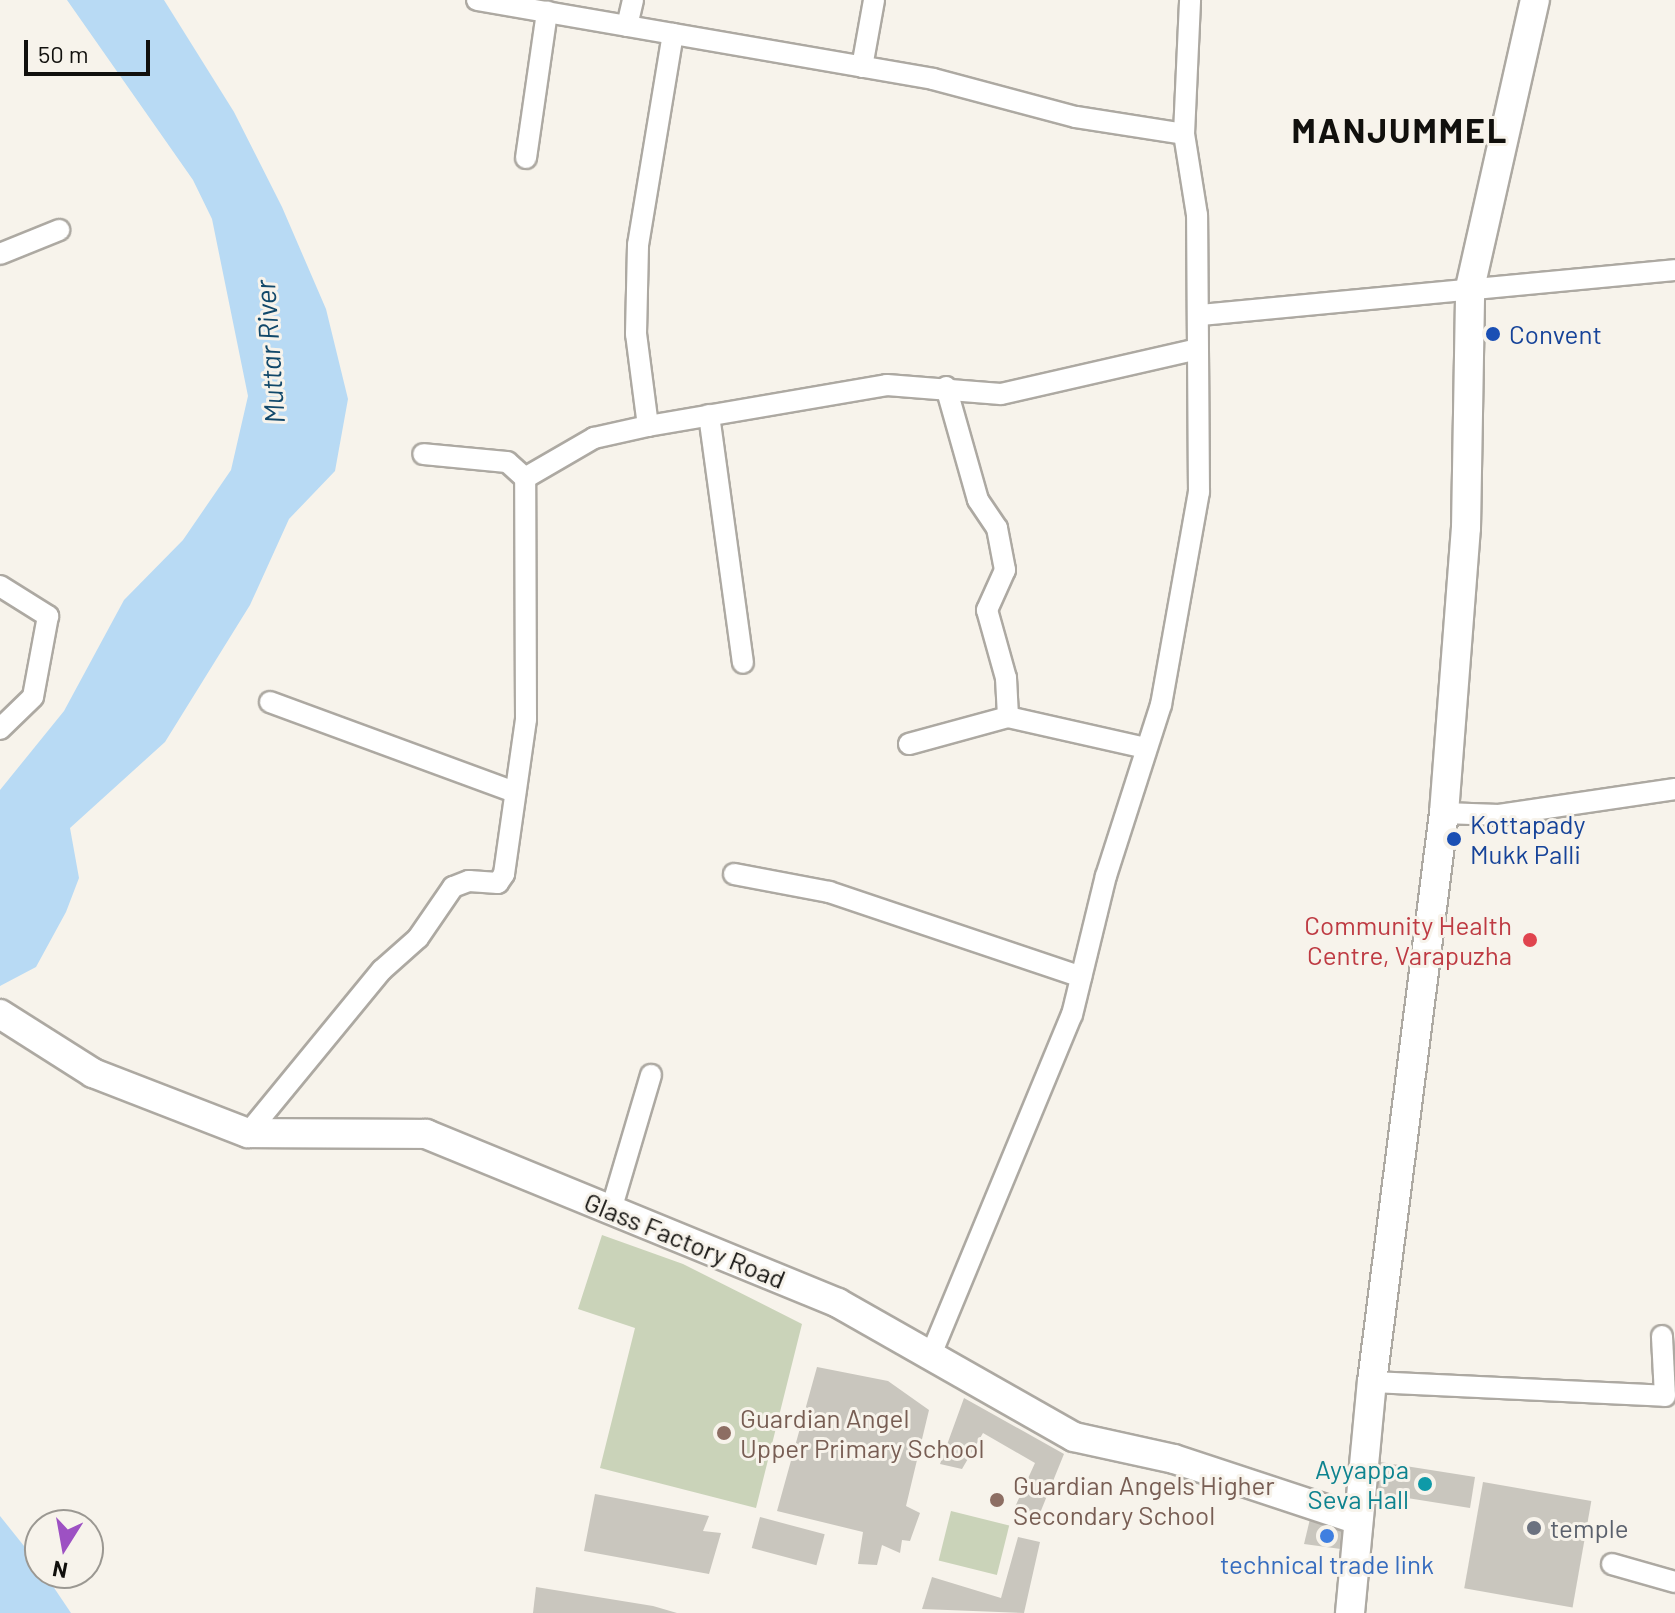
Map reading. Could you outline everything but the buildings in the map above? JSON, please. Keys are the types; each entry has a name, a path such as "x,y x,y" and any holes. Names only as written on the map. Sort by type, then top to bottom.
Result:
{"main road":[{"path":"1350,1613 1372,1382 1444,813 1466,528 1470,288 1535,0"},
{"name":"Glass Factory Road","path":"0,1014 93,1073 248,1133 426,1134 838,1303 1074,1437 1174,1459 1358,1520"}],"street":[{"path":"477,0 862,67 1076,117 1184,134"},
{"path":"627,26 633,0"},
{"path":"862,67 874,0"},
{"path":"930,1357 1072,1015 1146,748 1161,705 1199,492 1197,215 1184,134 1190,0"},
{"path":"526,158 547,12"},
{"path":"648,426 636,334 638,245 673,34"},
{"path":"0,254 59,230"},
{"path":"1200,315 1675,270"},
{"path":"525,478 594,438 648,426 887,385 946,387 1001,394 1197,349"},
{"path":"946,387 978,500 997,528 1005,570 987,610 1006,678 1008,717"},
{"path":"709,415 743,663"},
{"path":"248,1133 382,970 418,938 453,887 469,881 498,883 526,719 525,478 507,462 423,454"},
{"path":"0,586 25,595 48,616 33,697 0,729"},
{"path":"270,702 515,792"},
{"path":"909,744 1008,717 1146,748"},
{"path":"1444,813 1499,815 1675,789"},
{"path":"734,874 829,892 1081,977"},
{"path":"611,1210 651,1075"},
{"path":"1372,1382 1665,1396 1662,1336"},
{"path":"1612,1564 1675,1582"}],"green space":[{"path":"602,1235 683,1264 802,1324 756,1508 600,1468 635,1328 578,1309"},
{"path":"951,1511 1009,1526 997,1575 939,1560"}],"water":[{"name":"Muttar River","path":"67,0 164,0 234,112 282,207 326,309 348,399 335,471 289,519 250,605 165,742 70,828 79,878 66,912 36,967 0,986 0,790 64,711 124,600 183,540 231,470 248,396 212,219 193,180"},
{"path":"0,1516 24,1546 24,1589 55,1589 71,1613 0,1613"}],"place":[{"name":"Convent","path":"1493,334"},
{"name":"Kottapady Mukk Palli","path":"1454,839"},
{"name":"Community Health Centre, Varapuzha","path":"1530,940"},
{"name":"Guardian Angel Upper Primary School","path":"724,1433"},
{"name":"Ayyappa Seva Hall","path":"1425,1484"},
{"name":"Guardian Angels Higher Secondary School","path":"997,1500"},
{"name":"temple","path":"1534,1528"},
{"name":"technical trade link","path":"1327,1536"}],"district":[{"name":"MANJUMMEL","path":"1400,130"}]}
